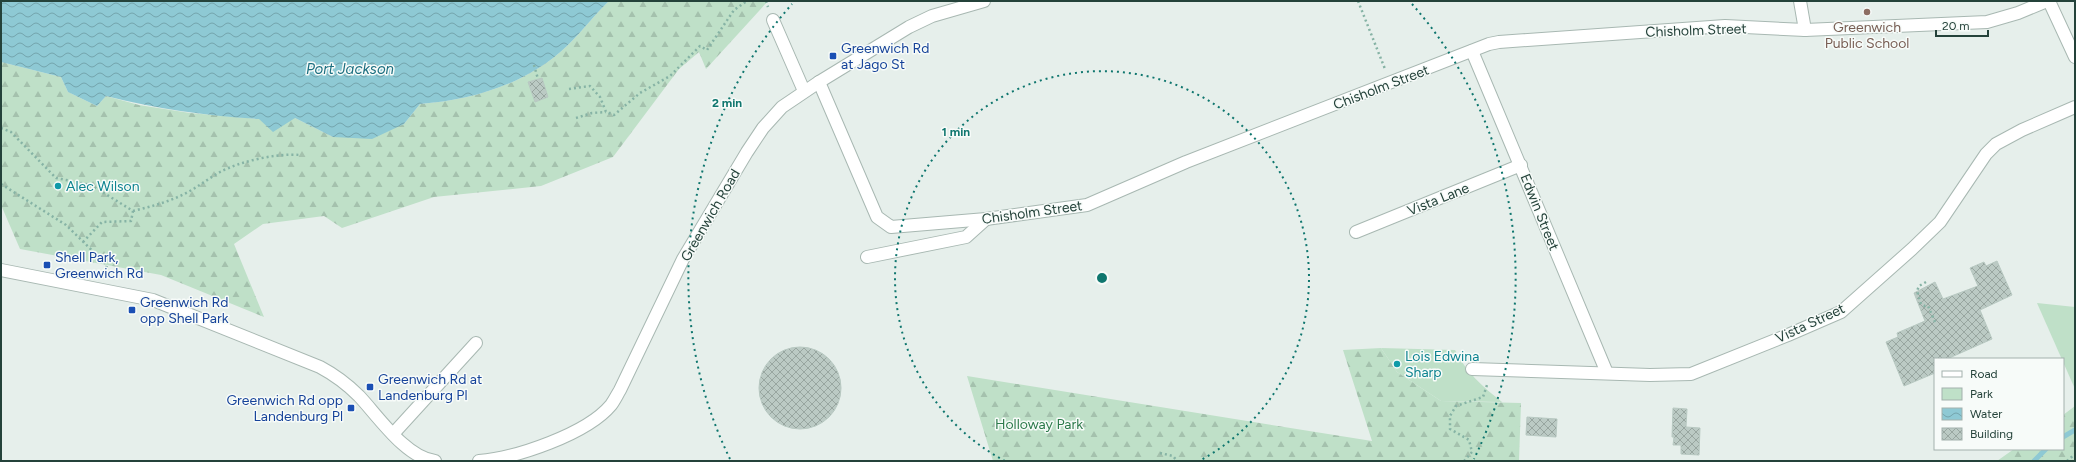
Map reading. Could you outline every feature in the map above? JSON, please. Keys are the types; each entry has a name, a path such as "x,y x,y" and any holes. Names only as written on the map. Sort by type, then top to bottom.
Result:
{"street":[{"name":"Greenwich Road","path":"479,461 514,456 544,445 595,419 610,406 620,390 683,259 747,152 764,128 782,107 804,91 909,27 947,6 984,1"},
{"path":"1800,1 1805,30"},
{"name":"Chisholm Street","path":"819,82 877,217 892,227 986,219 1087,205 1186,162 1472,51 1499,42 1726,26 1805,30 1987,22 2018,13 2048,1"},
{"path":"2048,1 2075,57"},
{"path":"773,20 804,91"},
{"name":"Edwin Street","path":"1472,51 1607,373"},
{"name":"Vista Street","path":"1472,369 1650,375 1691,374 1841,312 1940,222 1986,154 1996,144 2022,130 2075,108"},
{"name":"Vista Lane","path":"1356,232 1521,165"},
{"path":"867,257 966,237 986,219"},
{"path":"1,270 153,300 320,367 339,378 393,434 414,453 429,461 435,461"},
{"path":"393,434 476,343"}],"path":[{"path":"576,118 606,112 614,115 622,110 640,93 670,76 700,46 707,50 734,10 747,1"},
{"path":"1358,1 1390,83"},
{"path":"534,65 538,79"},
{"path":"569,89 590,86 600,97 606,112"},
{"path":"1,128 11,132 56,178 91,185 133,211 168,202 182,196 222,171 262,158 278,155 300,154"},
{"path":"1,184 66,225 107,264 105,272"},
{"path":"83,242 102,222 131,222 133,211"},
{"path":"1926,282 1917,290 1921,304 1929,308 1935,322"},
{"path":"1464,461 1472,452 1469,440 1450,429 1450,416 1456,406 1483,397 1487,385 1472,369"},
{"path":"1160,453 1173,456 1177,461"},
{"path":"2067,461 2075,454"}],"green space":[{"path":"609,1 768,1 706,69 699,52 679,69 613,157 541,186 434,197 342,228 324,216 263,224 234,244 264,317 161,275 20,249 1,205 1,62 61,77 68,92 97,106 106,96 139,105 190,113 259,119 295,118 333,137 404,124 420,104 460,99 498,88 517,80 535,71 567,46"},
{"path":"2037,303 2075,307 2075,389 2064,364 2064,358 2061,358"},
{"path":"1381,348 1455,350 1464,365 1476,379 1502,402 1441,401 1397,372"},
{"name":"Holloway Park","path":"1381,348 1397,372 1441,401 1521,403 1519,461 993,461 967,376 1372,441 1343,350"},
{"path":"2075,406 2075,461 1997,461 2013,450 2064,450 2064,414"}],"water":[{"name":"Port Jackson","path":"1,1 609,1 567,46 535,71 498,88 479,94 460,99 420,104 404,124 372,139 333,137 295,118 273,132 259,119 182,111 144,105 106,96 97,106 68,92 61,77 1,62"}],"building":[{"path":"542,78 548,97 535,102 528,82"},
{"path":"1997,261 2012,295 1980,310 1992,339 1949,358 1934,358 1934,373 1904,386 1886,342 1898,337 1897,333 1925,321 1914,293 1935,282 1943,299 1978,286 1970,268 1984,262 1986,266"},
{"path":"800,347 816,350 829,359 838,372 841,388 838,404 829,417 816,426 800,429 784,426 771,417 762,404 759,388 762,372 771,359 784,350"},
{"path":"1673,408 1687,409 1686,427 1700,428 1699,455 1681,454 1681,445 1673,445"},
{"path":"1527,417 1557,419 1556,437 1526,435"}],"waterway":[{"path":"2064,436 2075,430"},
{"path":"2034,461 2045,450"}],"place":[{"name":"Greenwich Public School","path":"1867,12"},
{"name":"Greenwich Rd at Jago St","path":"833,56"},
{"name":"Alec Wilson","path":"58,186"},
{"name":"Shell Park, Greenwich Rd","path":"47,265"},
{"name":"Greenwich Rd opp Shell Park","path":"132,310"},
{"name":"Lois Edwina Sharp","path":"1397,364"},
{"name":"Greenwich Rd at Landenburg Pl","path":"370,387"},
{"name":"Greenwich Rd opp Landenburg Pl","path":"351,408"}]}
